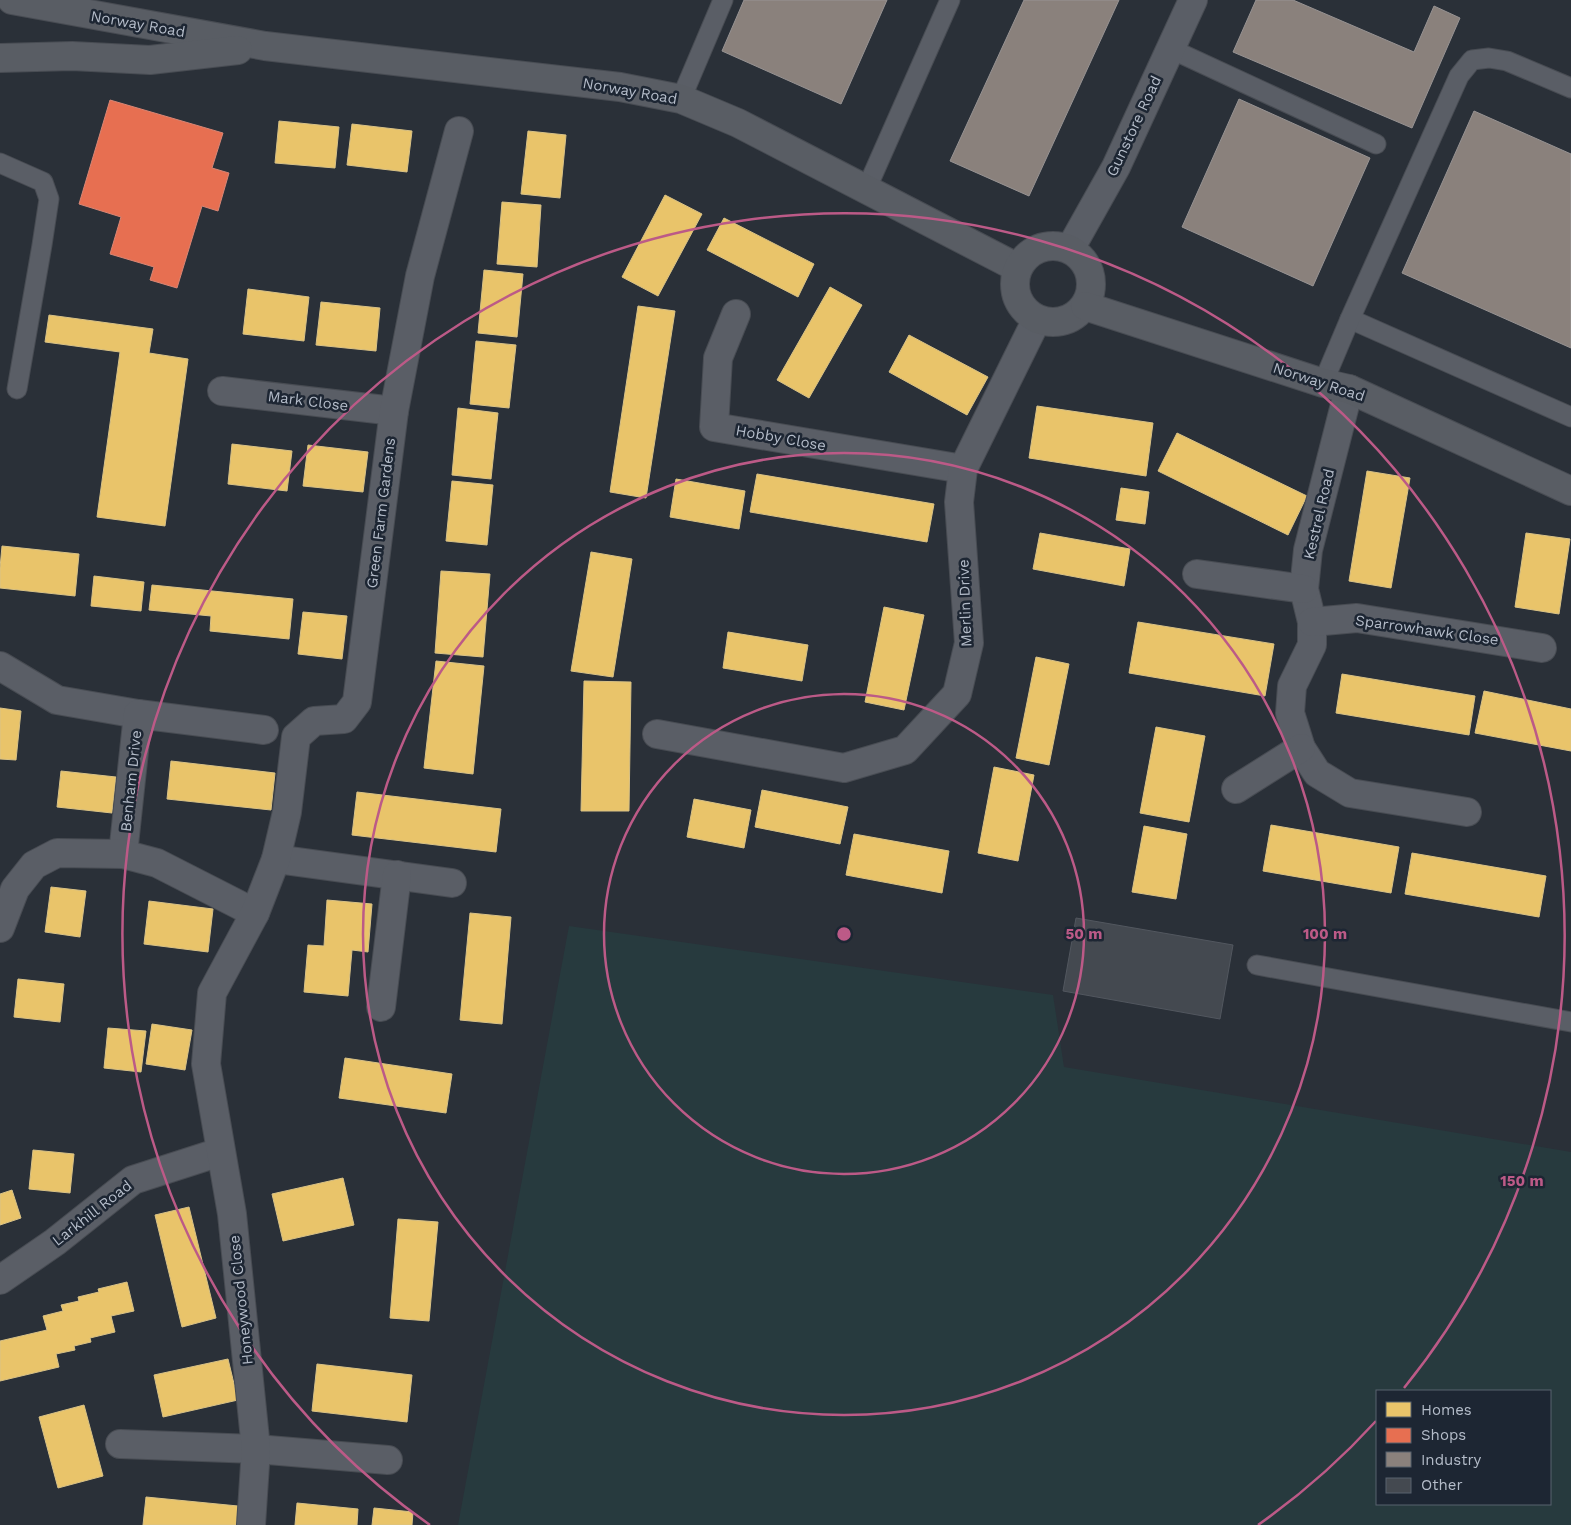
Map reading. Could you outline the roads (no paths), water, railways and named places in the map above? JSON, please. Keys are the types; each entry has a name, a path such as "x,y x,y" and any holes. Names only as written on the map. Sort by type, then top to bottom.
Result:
{"street":[{"name":"Norway Road","path":"12,0 265,46 620,87 681,99 738,124 1018,268"},
{"name":"Gunstore Road","path":"1070,249 1116,167 1193,0"},
{"name":"Norway Road","path":"0,44 226,52"},
{"name":"Norway Road","path":"0,58 72,56 150,60 265,46"},
{"name":"Green Farm Gardens","path":"220,1152 206,1064 212,993 255,913 276,859 287,812 296,737 314,721 344,719 357,702 394,411 420,276 459,132"},
{"path":"1054,245 1070,249 1080,256 1087,266 1091,276 1091,294 1085,306 1078,314 1066,321 1052,322 1037,319 1025,310 1018,300 1015,290 1015,277 1018,268 1027,256 1038,249 1054,245"},
{"name":"Norway Road","path":"1085,306 1323,383 1350,389 1571,492"},
{"name":"Hobby Close","path":"736,314 718,358 714,427 963,470"},
{"name":"Merlin Drive","path":"657,734 844,768 905,750 957,694 969,643 959,502 963,470 1037,319"},
{"name":"Kestrel Road","path":"1350,389 1308,550 1304,589 1312,622 1312,645 1292,686 1290,713 1301,748 1317,773 1350,793 1467,812"},
{"name":"Mark Close","path":"222,391 394,411"},
{"path":"1197,574 1304,589"},
{"name":"Sparrowhawk Close","path":"1312,622 1357,618 1542,648"},
{"path":"0,666 57,700 138,714"},
{"name":"Benham Drive","path":"123,854 138,714 264,730"},
{"path":"1236,789 1301,748"},
{"path":"0,928 15,889 34,865 57,853 123,854 157,863 255,913"},
{"path":"276,859 452,883"},
{"path":"382,1007 397,875"},
{"name":"Larkhill Road","path":"0,1280 55,1242 133,1180 220,1152"},
{"name":"Honeywood Close","path":"220,1152 232,1214 256,1449 251,1525"},
{"path":"120,1444 256,1449 388,1460"}],"lane":[{"path":"681,99 723,0"},
{"path":"866,190 950,0"},
{"path":"1171,49 1376,144"},
{"path":"1323,383 1459,76 1472,60 1489,58 1507,61 1571,88"},
{"path":"0,162 43,182 49,199 17,389"},
{"path":"1350,319 1571,416"},
{"path":"1257,965 1571,1022"}]}
